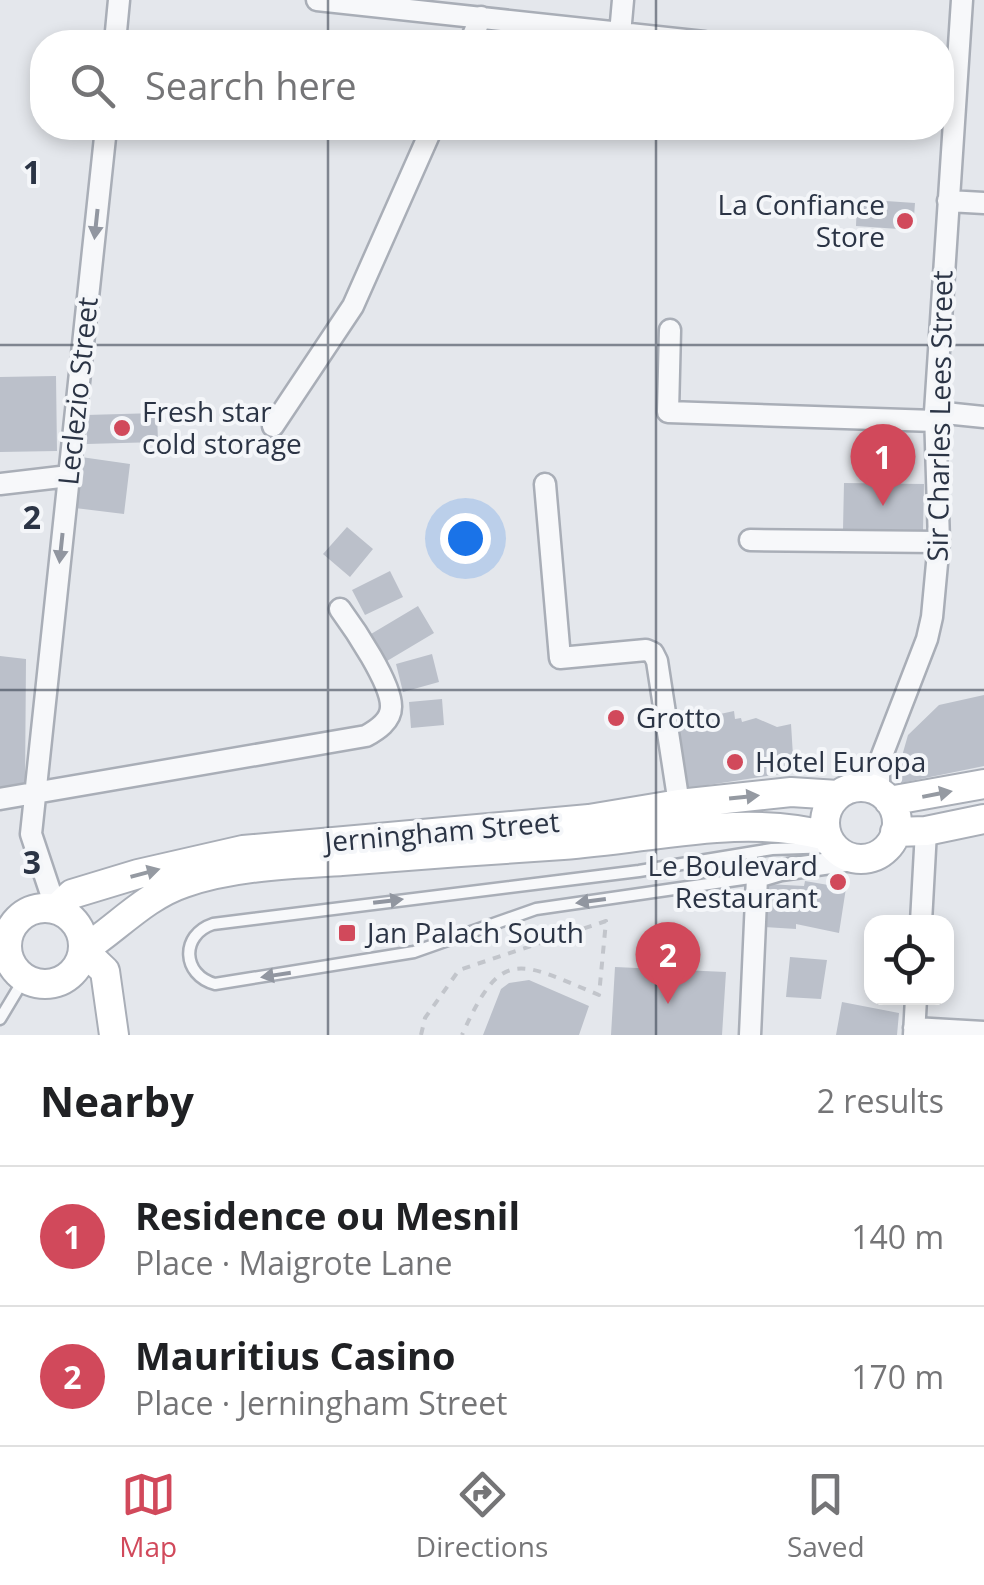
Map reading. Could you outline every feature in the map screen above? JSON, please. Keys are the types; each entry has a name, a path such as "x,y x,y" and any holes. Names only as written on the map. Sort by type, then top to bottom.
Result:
{"street":[{"path":"116,30 120,0"},
{"path":"317,0 587,30"},
{"path":"620,30 623,0"},
{"name":"Sir Charles Lees Street","path":"954,39 962,0"},
{"path":"475,30 481,17"},
{"name":"Leclezio Street","path":"56,909 30,834 105,140"},
{"path":"273,426 353,306 427,140"},
{"name":"Sir Charles Lees Street","path":"865,794 927,640 939,542 935,417 948,140"},
{"path":"948,201 984,203"},
{"path":"670,330 668,412 984,417"},
{"path":"0,484 69,476"},
{"path":"546,484 560,658 646,650 653,653 658,660 679,804"},
{"path":"750,540 939,542"},
{"path":"0,799 366,736 381,727 392,704 364,642 340,609"},
{"name":"Jerningham Street","path":"56,909 72,894 243,850 589,819 790,792 865,794 984,784"},
{"path":"750,1035 757,877 840,847 882,852 894,835 895,812 865,794 829,806 824,820 840,847"},
{"path":"894,835 984,819"},
{"name":"Jerningham Street","path":"84,950 166,890 212,876 288,864 590,843 746,824 792,826 840,847"},
{"path":"921,915 926,831"},
{"path":"894,835 924,867"},
{"path":"63,980 80,962 84,950 77,924 56,909 37,908 10,919 7,948 15,977 42,985 63,980 71,976 90,980 110,1004"},
{"path":"84,950 101,964 114,1035"},
{"path":"916,1005 914,1032 984,1032"}],"lane":[{"path":"751,854 757,877 536,908 414,952 215,984 198,977 188,960 196,933 213,924 639,871 772,849 840,847"},
{"path":"0,1019 15,977"}],"path":[{"path":"421,1035 426,1018 458,970 606,921 600,995 532,968 500,973 481,993 462,1035"}],"building":[{"path":"857,199 915,203 913,230 856,226"},
{"path":"56,376 57,451 0,452 0,377"},
{"name":"Fresh star cold storage","path":"157,413 158,442 87,444 86,415"},
{"path":"81,457 130,464 124,514 75,508"},
{"path":"844,483 924,484 923,530 843,529"},
{"path":"347,527 373,549 350,577 323,554"},
{"path":"390,571 403,597 365,615 352,590"},
{"path":"418,606 434,633 387,661 371,634"},
{"path":"432,654 439,682 403,692 396,664"},
{"path":"0,656 26,659 25,786 0,789"},
{"path":"984,695 984,766 901,783 900,763 908,735 939,705"},
{"path":"442,699 444,725 411,728 409,702"},
{"name":"Hotel Europa","path":"734,711 735,719 741,718 742,722 756,718 777,727 791,724 794,772 708,785 709,790 681,794 675,720"},
{"path":"805,881 846,888 839,933 796,924 796,929 764,927 767,884 804,886"},
{"path":"790,957 827,960 821,999 786,997"},
{"path":"615,967 726,972 722,1035 611,1035"},
{"path":"529,980 589,1006 579,1035 483,1035 501,989 509,983"},
{"path":"842,1002 899,1013 897,1035 836,1035"}],"place":[{"name":"La Confiance Store","path":"905,221"},
{"name":"Fresh star cold storage","path":"122,428"},
{"name":"Residence ou Mesnil","path":"883,506"},
{"name":"Grotto","path":"616,718"},
{"name":"Hotel Europa","path":"735,762"},
{"name":"Le Boulevard Restaurant","path":"838,882"},
{"name":"Jan Palach South","path":"347,933"},
{"name":"Mauritius Casino","path":"668,1004"}]}
